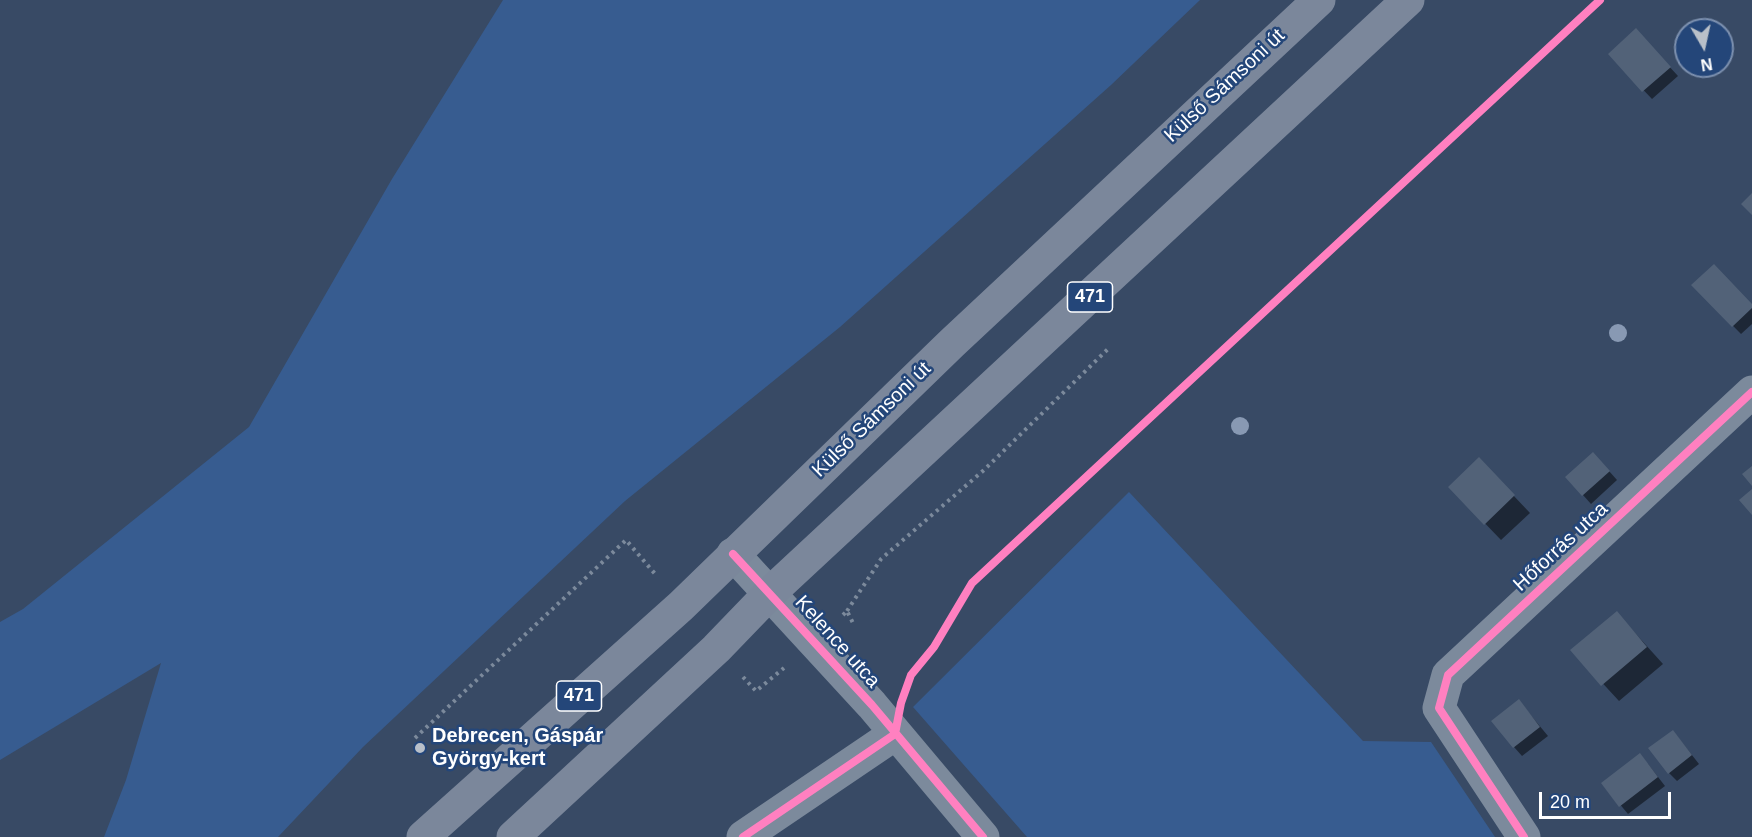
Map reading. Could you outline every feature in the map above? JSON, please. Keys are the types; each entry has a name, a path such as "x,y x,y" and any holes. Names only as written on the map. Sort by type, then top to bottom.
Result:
{"main road":[{"name":"Külső Sámsoni út","path":"423,837 681,606 952,343 1319,0"},
{"name":"471","path":"513,837 717,649 770,593 1408,0"}],"street":[{"name":"Hőforrás utca","path":"1524,837 1439,708 1448,675 1752,392"},
{"name":"Kelence utca","path":"733,554 895,734 983,837"},
{"path":"743,837 895,734"}],"path":[{"path":"847,610 881,559 984,470 1108,349"}],"shaded area":[{"path":"503,0 1200,0 1111,85 840,327 625,501 363,747 278,837 104,837 126,780 161,663 0,760 0,622 23,609 249,427 392,179"},
{"path":"1129,492 1363,741 1431,742 1495,837 1027,837 913,707"}],"building":[{"path":"1636,28 1671,67 1642,92 1608,54"},
{"path":"1752,193 1752,215 1741,204"},
{"path":"1714,264 1752,304 1752,308 1732,327 1691,285"},
{"path":"1593,452 1610,471 1582,496 1565,477"},
{"path":"1479,457 1515,495 1484,525 1448,487"},
{"path":"1752,466 1752,486 1742,474"},
{"path":"1752,489 1752,515 1739,500"},
{"path":"1617,611 1647,647 1601,686 1570,650"},
{"path":"1519,699 1540,727 1513,748 1491,721"},
{"path":"1673,730 1692,755 1668,774 1648,748"},
{"path":"1640,753 1658,777 1619,807 1601,783"}],"cycle path":[{"path":"743,837 895,734 901,703 911,675 934,647 972,583 1600,0"},
{"path":"1524,837 1439,708 1448,675 1752,392"},
{"path":"733,554 872,705 983,837"}],"place":[{"name":"Debrecen, Gáspár György-kert","path":"420,748"}]}
